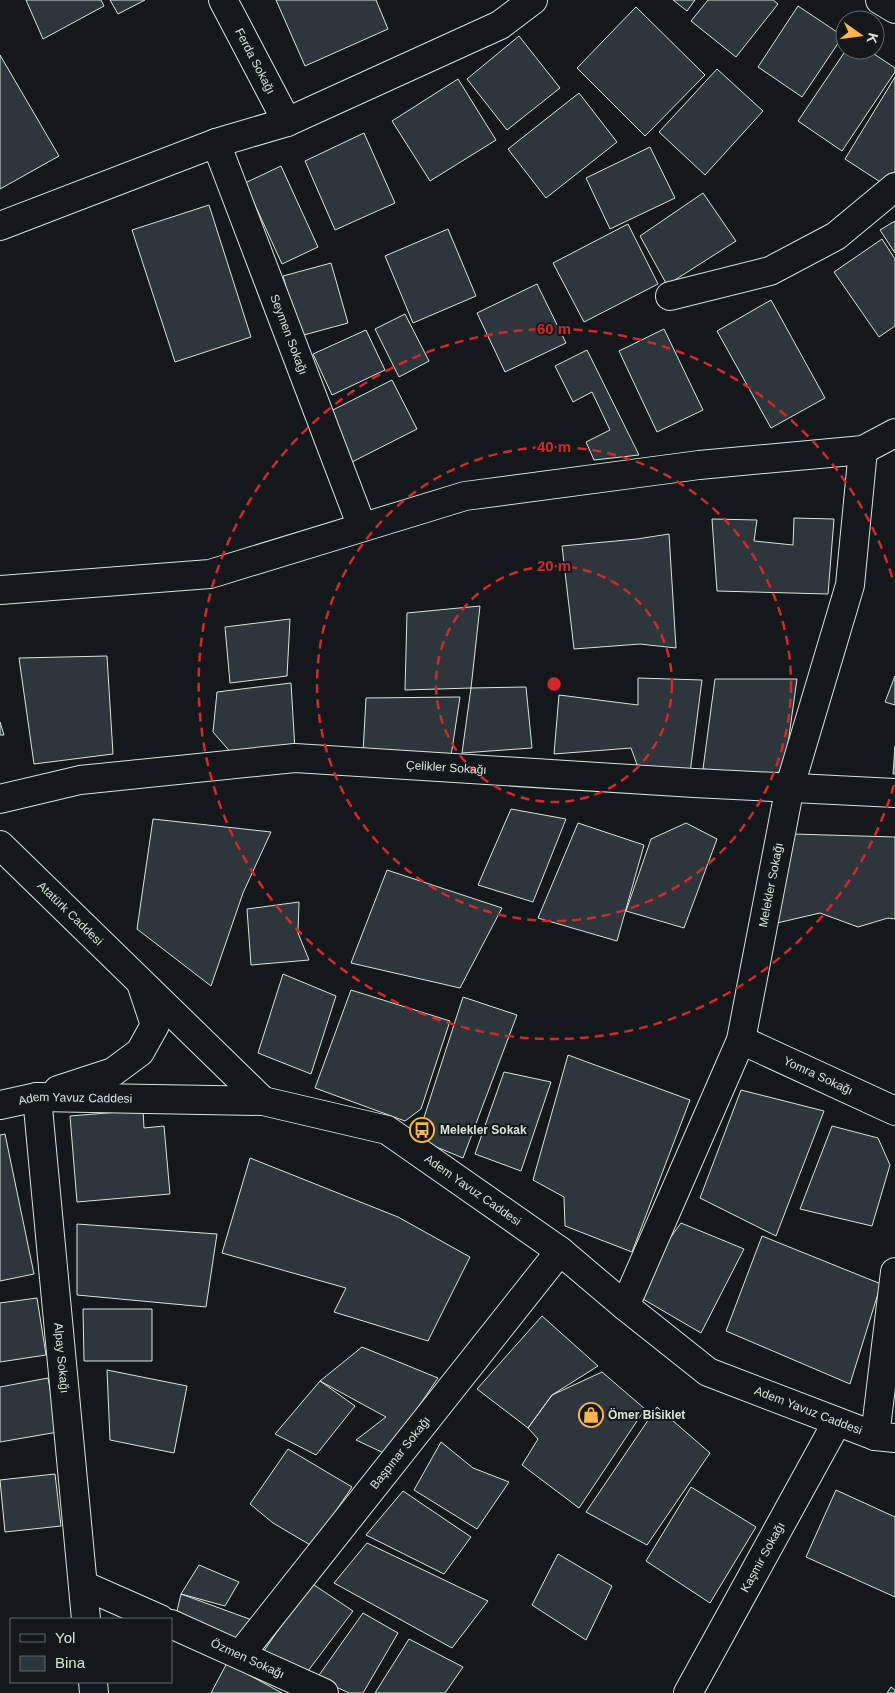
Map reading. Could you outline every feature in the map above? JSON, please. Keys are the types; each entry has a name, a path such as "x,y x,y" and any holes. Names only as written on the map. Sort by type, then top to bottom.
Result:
{"street":[{"name":"Ferda Sokağı","path":"223,0 287,122"},
{"path":"0,226 216,143 287,122 500,25 533,0"},
{"path":"880,0 895,10"},
{"name":"Seymen Sokağı","path":"216,143 362,527"},
{"path":"670,296 770,271 836,236 895,187"},
{"path":"0,590 210,574 465,496 699,464 864,450 895,433"},
{"name":"Melekler Sokağı","path":"625,1306 741,1040 790,786 850,586 864,450"},
{"name":"Çelikler Sokağı","path":"0,799 80,780 295,758 694,783 790,786 895,793"},
{"name":"Atatürk Caddesi","path":"0,845 263,1101"},
{"name":"Atatürk Caddesi","path":"37,1097 113,1072 140,1052 155,1025 140,982"},
{"name":"Yomra Sokağı","path":"741,1040 895,1111"},
{"name":"Adem Yavuz Caddesi","path":"0,1105 37,1097 263,1101 387,1130 560,1251 708,1372 837,1422 885,1437"},
{"name":"Alpay Sokağı","path":"37,1097 86,1618"},
{"name":"Başpınar Sokağı","path":"240,1655 560,1251"},
{"path":"885,1437 895,1272"},
{"name":"Kaşmir Sokağı","path":"688,1693 837,1422"},
{"path":"83,1585 158,1618"},
{"name":"Özmen Sokağı","path":"172,1624 324,1693"}],"building":[{"path":"26,0 101,0 104,6 43,39"},
{"path":"110,0 145,0 118,14"},
{"path":"276,0 376,0 388,29 305,66"},
{"path":"673,0 695,0 687,11"},
{"path":"708,0 773,0 778,4 736,57 691,21"},
{"path":"798,6 835,31 835,48 802,97 758,67"},
{"path":"636,7 705,75 645,136 577,68"},
{"path":"519,36 560,88 507,130 467,79"},
{"path":"0,55 59,156 0,189"},
{"path":"839,60 883,60 895,68 895,72 842,151 798,121"},
{"path":"717,69 763,111 705,175 659,132"},
{"path":"895,77 895,176 888,187 845,159"},
{"path":"458,79 496,140 430,181 392,121"},
{"path":"579,93 617,142 546,198 508,149"},
{"path":"364,133 395,203 335,230 305,161"},
{"path":"650,147 675,198 610,229 586,178"},
{"path":"281,166 318,247 282,264 245,183"},
{"path":"703,193 736,241 667,285 640,236"},
{"path":"209,205 251,337 175,362 132,230"},
{"path":"895,221 895,253 880,230"},
{"path":"628,224 658,284 584,322 553,263"},
{"path":"448,229 476,296 413,323 385,256"},
{"path":"882,239 895,259 895,326 879,337 834,272"},
{"path":"331,263 348,323 300,336 283,276"},
{"path":"537,284 566,343 505,372 477,313"},
{"path":"771,300 825,398 771,428 717,331"},
{"path":"405,314 429,361 399,377 375,329"},
{"path":"664,329 703,410 657,432 619,351"},
{"path":"366,330 385,370 332,395 313,354"},
{"path":"587,350 639,455 594,460 586,442 610,430 592,392 573,402 555,366"},
{"path":"392,380 417,429 352,462 327,413"},
{"path":"794,518 834,519 828,594 717,591 712,519 757,520 754,541 793,545"},
{"path":"669,534 676,648 640,644 574,649 562,546"},
{"path":"480,606 471,688 405,690 407,613"},
{"path":"290,619 287,676 230,683 225,627"},
{"path":"107,656 113,754 34,764 19,658"},
{"path":"895,676 895,705 885,702"},
{"path":"638,678 702,680 690,773 639,770 631,748 554,754 559,695 638,705"},
{"path":"715,679 797,679 784,772 753,774 703,769"},
{"path":"291,683 295,750 233,755 213,732 217,692"},
{"path":"526,687 532,748 462,753 471,688"},
{"path":"460,697 451,756 363,753 366,698"},
{"path":"0,722 4,735 0,735"},
{"path":"895,746 895,774 893,774"},
{"path":"511,809 566,819 533,902 478,885"},
{"path":"153,819 271,832 243,893 211,986 137,929"},
{"path":"578,823 644,845 617,941 538,918"},
{"path":"686,823 717,839 684,928 626,911 651,839"},
{"path":"793,834 895,837 895,919 888,918 858,927 820,913 777,923"},
{"path":"387,870 502,908 460,988 351,963"},
{"path":"299,902 298,933 309,960 251,965 247,909"},
{"path":"283,974 336,996 311,1074 258,1053"},
{"path":"351,990 450,1021 421,1109 405,1121 315,1088"},
{"path":"463,997 517,1015 463,1158 417,1139"},
{"path":"568,1055 690,1100 632,1252 565,1226 564,1197 533,1180"},
{"path":"504,1072 551,1082 521,1171 475,1154"},
{"path":"741,1090 824,1111 776,1236 700,1198"},
{"path":"143,1110 144,1128 164,1126 170,1194 77,1202 70,1116"},
{"path":"832,1126 878,1138 890,1165 872,1226 800,1209"},
{"path":"5,1134 34,1274 0,1281 0,1135"},
{"path":"250,1158 398,1217 470,1257 428,1341 334,1312 346,1288 222,1253"},
{"path":"681,1223 744,1249 701,1333 631,1292"},
{"path":"77,1224 217,1234 206,1307 77,1295"},
{"path":"762,1236 881,1284 850,1384 726,1331"},
{"path":"37,1298 46,1355 0,1362 0,1303"},
{"path":"83,1309 152,1309 152,1361 84,1361"},
{"path":"542,1316 598,1366 552,1395 528,1428 477,1389"},
{"path":"362,1347 438,1378 386,1454 356,1440 386,1417 320,1381"},
{"path":"107,1370 187,1386 174,1453 110,1440"},
{"path":"602,1372 645,1409 579,1508 522,1465 538,1439 528,1428 552,1395"},
{"path":"48,1378 58,1432 0,1442 0,1387"},
{"path":"320,1381 355,1406 316,1455 275,1434"},
{"path":"657,1407 710,1453 647,1545 586,1512"},
{"path":"441,1442 473,1468 509,1482 477,1529 414,1490"},
{"path":"288,1449 352,1487 312,1546 273,1523 250,1504"},
{"path":"55,1474 61,1526 5,1532 0,1480"},
{"path":"691,1487 756,1527 710,1603 646,1561"},
{"path":"836,1490 895,1517 895,1597 806,1557"},
{"path":"403,1491 471,1537 444,1574 366,1535"},
{"path":"367,1543 488,1601 452,1648 334,1583"},
{"path":"558,1554 612,1586 586,1640 532,1605"},
{"path":"199,1565 239,1582 225,1606 181,1594"},
{"path":"311,1583 353,1611 305,1675 261,1655"},
{"path":"181,1594 252,1620 234,1645 176,1615"},
{"path":"363,1613 398,1633 363,1693 349,1693 317,1678"},
{"path":"409,1639 463,1667 445,1693 375,1693"},
{"path":"227,1663 282,1693 211,1693"},
{"path":"891,1687 895,1690 895,1693 887,1693"}],"place":[{"name":"Melekler Sokak","path":"422,1130"},
{"name":"Ömer Bisiklet","path":"591,1415"}]}
